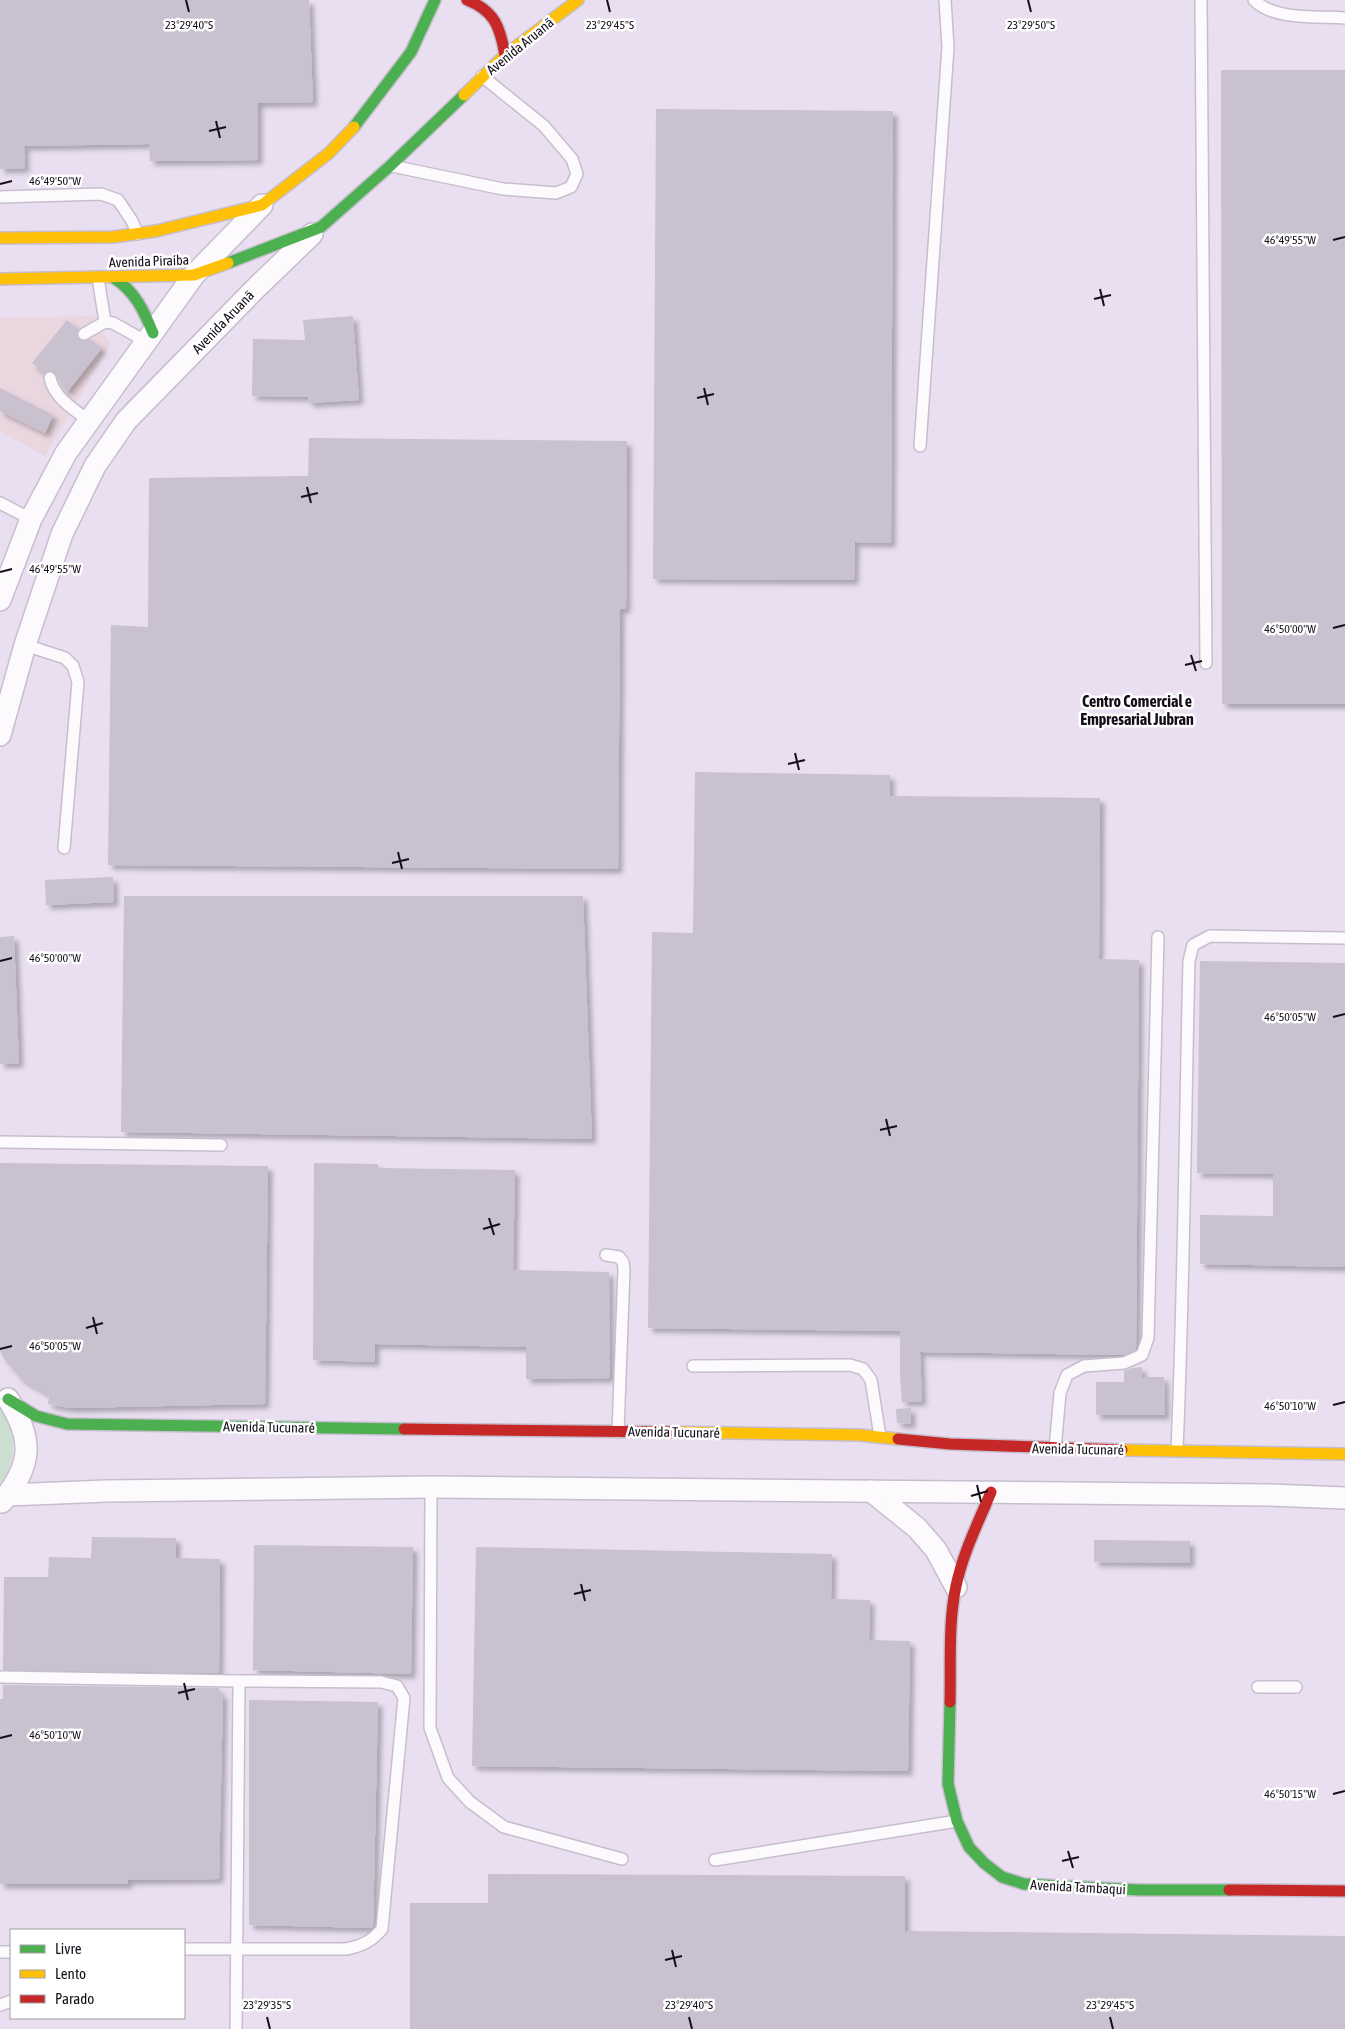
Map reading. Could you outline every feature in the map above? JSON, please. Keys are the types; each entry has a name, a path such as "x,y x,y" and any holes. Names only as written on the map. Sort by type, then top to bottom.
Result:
{"street":[{"path":"467,0 477,3 492,14 502,34 505,55"},
{"name":"Avenida Aruanã","path":"0,735 25,644 62,534 76,502 96,466 126,420 255,289 390,166 482,76 505,55 578,0"},
{"path":"1,595 32,519 66,453 194,275 262,205 329,153 358,124 411,52 438,1"},
{"name":"Avenida Piraíba","path":"0,238 113,237 156,232 262,205"},
{"name":"Avenida Piraíba","path":"0,279 194,275 321,227"},
{"path":"114,278 126,284 140,301 150,338"},
{"path":"4,1396 20,1419 26,1443 24,1467 13,1489 4,1500"},
{"name":"Avenida Tucunaré","path":"4,1396 35,1417 67,1424 859,1435 950,1444 1055,1449 1345,1454"},
{"path":"4,1500 106,1490 431,1487 991,1492 1345,1498"},
{"path":"871,1491 917,1528 936,1550 956,1587"},
{"name":"Avenida Tambaqui","path":"991,1492 968,1547 956,1587 952,1618 948,1784 957,1821 969,1847 984,1864 1002,1877 1024,1884 1139,1890 1345,1891"}],"lane":[{"path":"920,446 948,47 945,0"},
{"path":"1202,0 1206,663"},
{"path":"1254,0 1262,7 1278,14 1345,18"},
{"path":"390,166 503,190 556,193 571,187 577,174 572,159 544,126 482,76"},
{"path":"0,197 101,194 118,200 138,234"},
{"path":"98,278 105,322"},
{"path":"84,334 105,322 113,323 150,338"},
{"path":"50,378 52,387 57,395 90,421"},
{"path":"0,503 32,519"},
{"path":"25,644 65,658 73,666 78,682 64,848"},
{"path":"1177,1450 1183,1320 1189,961 1193,945 1210,936 1345,938"},
{"path":"1055,1449 1060,1393 1067,1375 1084,1366 1124,1363 1142,1355 1148,1338 1158,937"},
{"path":"0,1142 222,1145"},
{"path":"606,1255 619,1257 623,1262 624,1270 618,1432"},
{"path":"694,1366 850,1365 863,1369 871,1380 880,1437"},
{"path":"431,1487 430,1728 448,1778 470,1802 504,1827 622,1859"},
{"path":"0,1677 381,1682 397,1686 404,1698 382,1929 374,1938 362,1946 346,1949 185,1949"},
{"path":"236,2029 239,1681"},
{"path":"1258,1687 1296,1687"},
{"path":"715,1860 957,1821"}],"shaded area":[{"path":"95,316 110,345 45,456 0,431 0,318"}],"green space":[{"path":"0,1407 10,1425 13,1435 13,1446 10,1466 0,1484"}],"building":[{"path":"0,0 309,0 313,102 258,103 258,160 150,161 149,144 24,146 25,168 0,169"},
{"path":"1221,70 1345,70 1345,704 1222,704"},
{"path":"656,109 893,111 891,543 855,542 854,580 653,579"},
{"path":"353,316 359,400 309,403 308,397 252,396 253,339 305,340 303,320"},
{"path":"67,320 78,329 77,334 80,340 90,339 102,348 67,392 62,387 55,372 48,371 44,373 32,363"},
{"path":"0,388 53,415 45,433 0,411"},
{"path":"309,438 627,441 626,609 620,609 618,869 108,865 111,625 148,627 149,478 308,476"},
{"path":"695,772 890,775 890,796 1100,798 1099,959 1139,960 1136,1350 1124,1355 920,1352 922,1401 902,1402 900,1331 648,1328 652,932 693,933"},
{"path":"113,877 114,902 46,905 45,880"},
{"path":"124,896 583,896 592,1139 121,1132"},
{"path":"14,936 19,1063 0,1064 0,937"},
{"path":"1200,961 1345,963 1345,1267 1200,1264 1200,1215 1273,1216 1273,1174 1197,1173"},
{"path":"0,1163 268,1166 265,1404 70,1408 48,1404 49,1395 21,1379 4,1359 0,1351"},
{"path":"314,1163 378,1164 378,1168 515,1170 513,1270 609,1272 610,1378 526,1379 526,1347 375,1344 375,1362 313,1360"},
{"path":"1142,1367 1142,1377 1164,1377 1165,1415 1096,1415 1096,1382 1124,1382 1124,1371"},
{"path":"911,1408 911,1424 897,1423 896,1409"},
{"path":"92,1537 176,1538 176,1558 220,1559 219,1673 3,1670 4,1577 48,1577 49,1557 91,1558"},
{"path":"1094,1540 1190,1541 1190,1563 1094,1562"},
{"path":"254,1545 413,1547 411,1674 253,1670"},
{"path":"476,1547 832,1554 831,1599 870,1600 869,1640 910,1641 908,1771 472,1766"},
{"path":"3,1685 219,1688 219,1694 223,1694 219,1879 128,1880 128,1884 0,1884 0,1699 3,1699"},
{"path":"249,1700 378,1702 373,1928 249,1925"},
{"path":"488,1874 905,1876 905,1931 1345,1936 1345,2029 410,2029 410,1903 488,1903"}],"traffic: fast":[{"path":"354,127 411,52 435,0"},
{"path":"228,263 321,227 390,166 464,95"},
{"path":"114,278 133,295 153,333"},
{"path":"8,1399 36,1416 67,1424 404,1429"},
{"path":"950,1702 948,1784 957,1821 969,1847 984,1863 1002,1877 1024,1884 1139,1890 1229,1890"}],"traffic: slow":[{"path":"464,95 505,55 578,0"},
{"path":"0,238 113,237 156,231 262,205 329,153 354,127"},
{"path":"0,279 194,275 228,263"},
{"path":"669,1432 859,1435 898,1439"},
{"path":"1122,1450 1345,1454"}],"traffic: jam":[{"path":"467,0 484,9 495,21 501,36 505,55"},
{"path":"404,1429 669,1432"},
{"path":"898,1439 950,1444 1122,1450"},
{"path":"950,1702 953,1600 967,1550 991,1492"},
{"path":"1229,1890 1345,1891"}],"district":[{"name":"Centro Comercial e Empresarial Jubran","path":"1137,710"}]}
